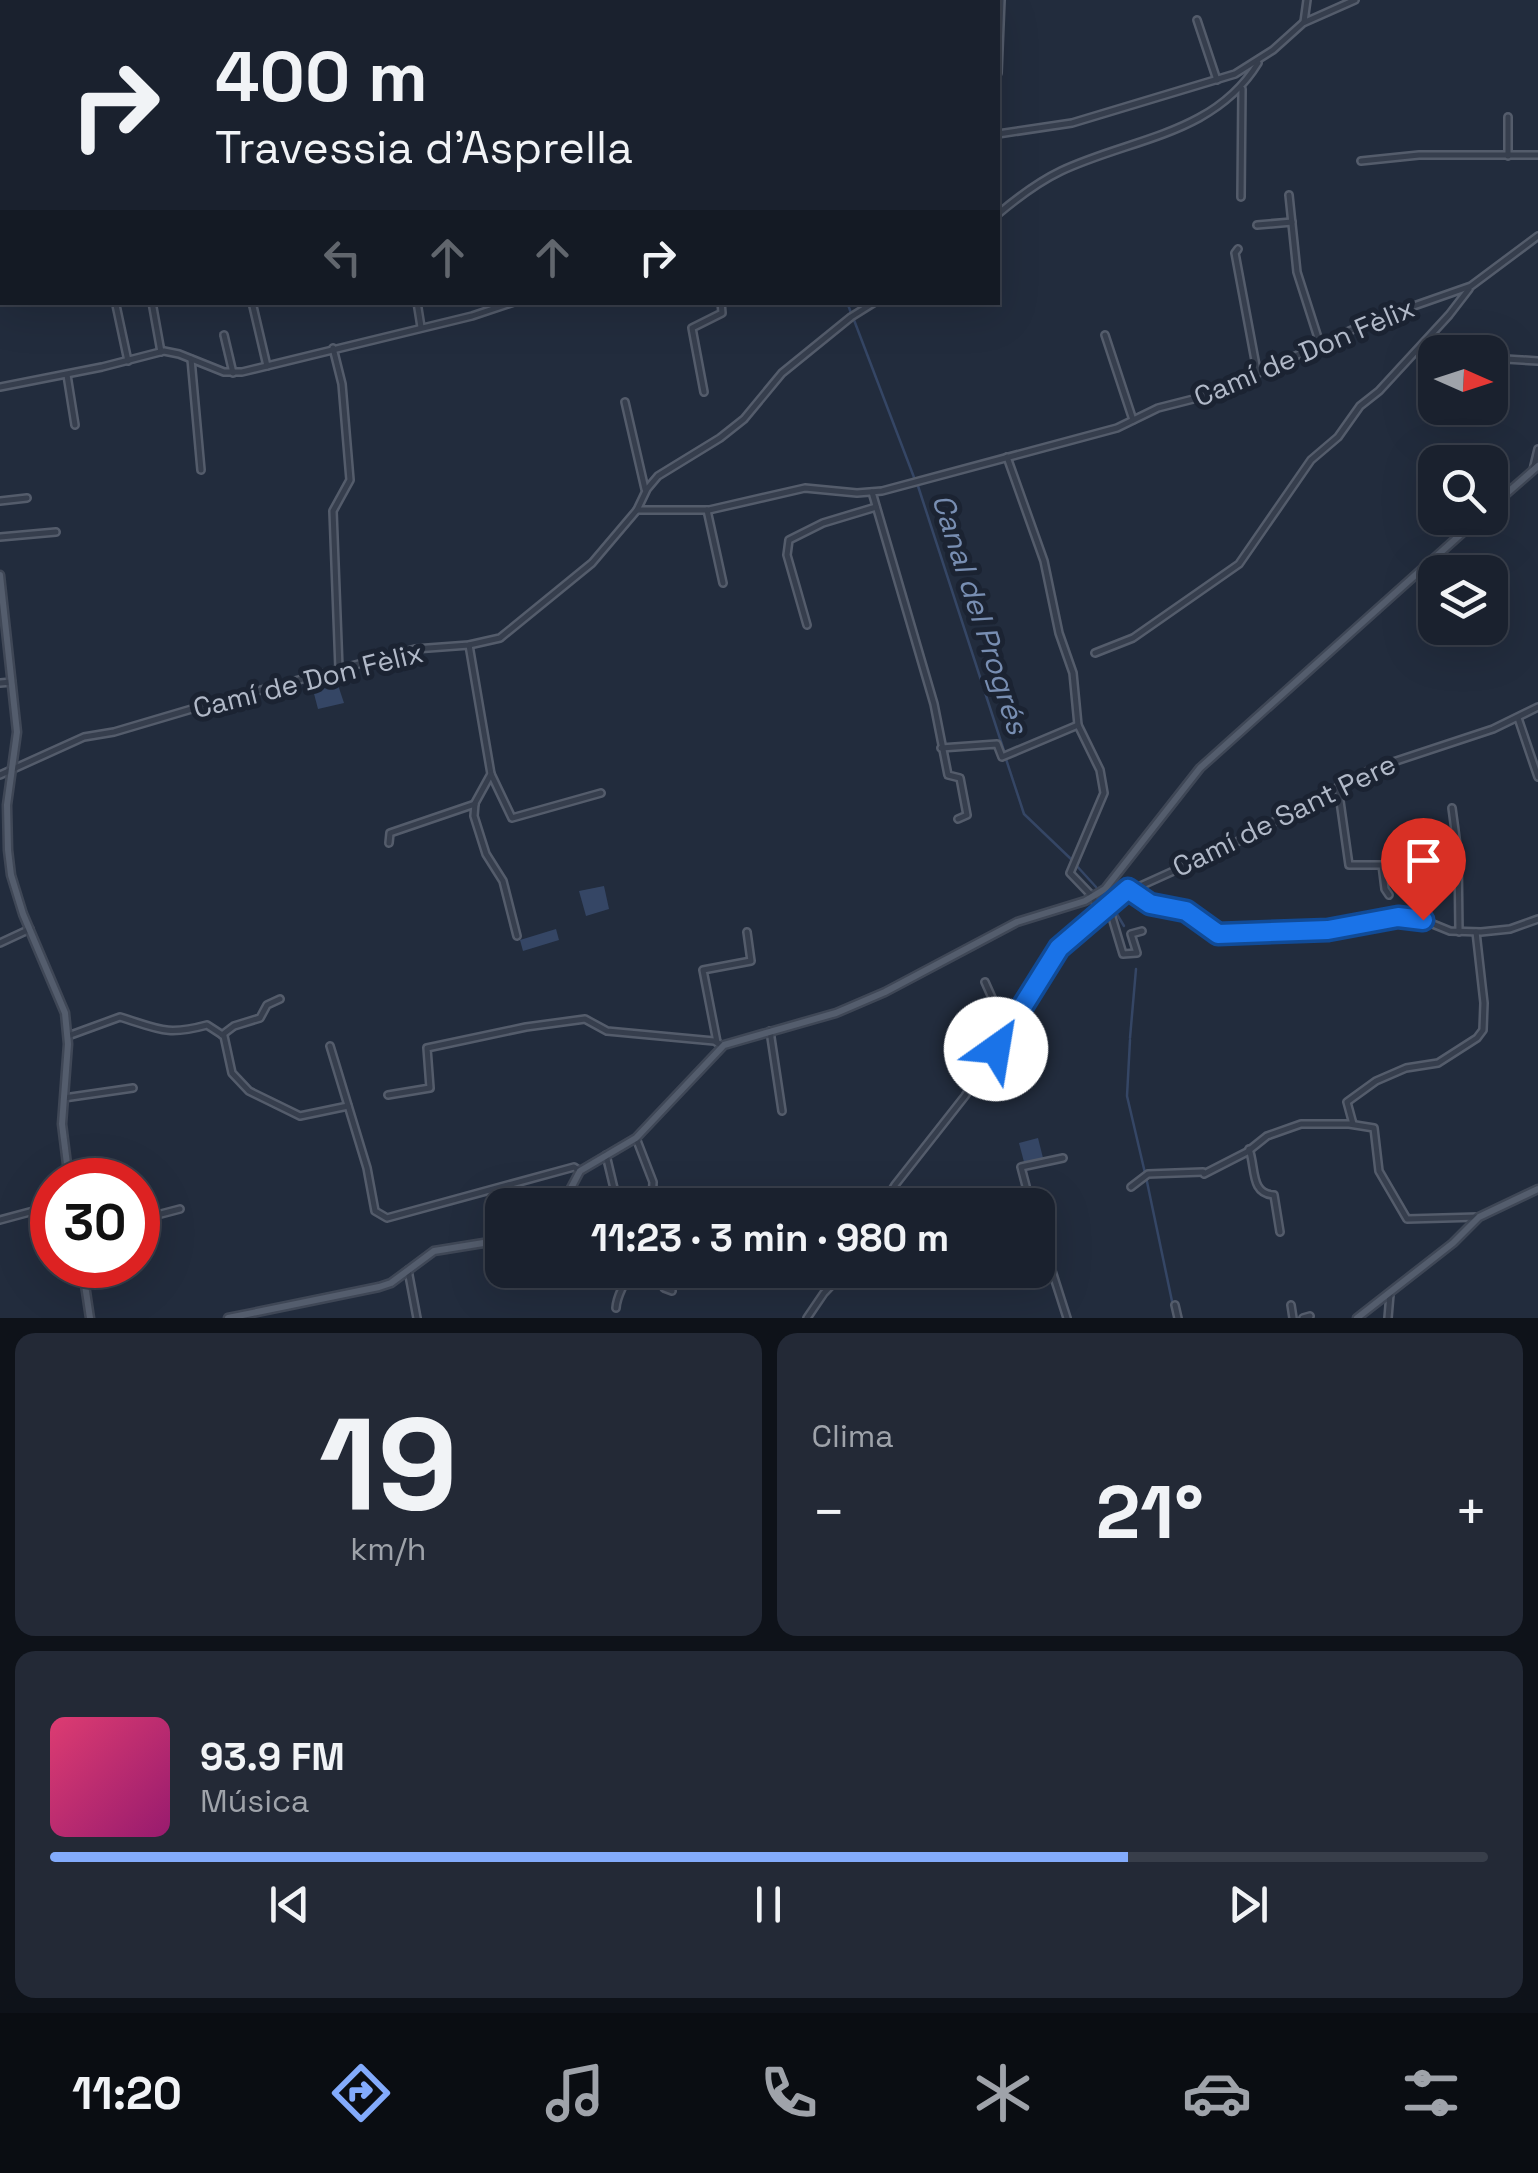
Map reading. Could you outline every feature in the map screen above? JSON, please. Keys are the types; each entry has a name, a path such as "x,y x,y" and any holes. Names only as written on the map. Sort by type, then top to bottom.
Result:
{"main road":[{"path":"1508,492 1536,468"},
{"path":"571,1188 580,1170 636,1138 720,1044 836,1013 885,992 1017,922 1093,898 1114,880 1146,834 1215,753 1462,535"},
{"path":"0,575 16,732 8,805 8,850 16,892 65,1013 66,1158"},
{"path":"1356,1318 1480,1217 1538,1189"},
{"path":"228,1318 266,1314 379,1287 422,1257 447,1247 485,1242"},
{"path":"85,1288 90,1318"}],"street":[{"path":"1304,22 1308,0"},
{"path":"1000,213 1060,172 1211,114 1242,86 1260,60 1304,22 1354,0"},
{"path":"1197,20 1216,80"},
{"path":"1000,134 1072,123 1216,80 1260,60"},
{"path":"1242,86 1242,197"},
{"path":"1508,117 1508,156"},
{"path":"1361,160 1419,155 1538,155"},
{"path":"1289,195 1301,289 1320,344"},
{"path":"1257,225 1292,222"},
{"name":"Camí de Don Fèlix","path":"0,775 84,737 415,649 500,638 592,563 637,510 706,510 805,488 872,492 1117,428 1158,408 1213,394 1371,320 1471,286 1538,236"},
{"path":"1238,249 1235,253 1257,371"},
{"path":"1095,653 1132,638 1239,564 1310,460 1338,436 1360,406 1449,316 1471,286"},
{"path":"116,305 128,361"},
{"path":"153,305 161,352"},
{"path":"253,305 266,366"},
{"path":"417,305 421,326"},
{"path":"0,386 161,352 233,373 502,305"},
{"path":"704,392 692,328 722,313 721,305"},
{"path":"637,510 658,476 720,438 744,418 782,373 870,305"},
{"path":"224,335 233,373"},
{"path":"1104,335 1133,420"},
{"path":"334,348 342,384 350,480 334,511 339,669"},
{"path":"191,359 202,470"},
{"path":"1508,359 1538,361"},
{"path":"66,375 75,425"},
{"path":"625,402 646,492"},
{"path":"1536,468 1538,450"},
{"path":"1007,457 1044,561 1059,634 1070,662 1078,724 1100,770 1104,793 1070,873 1093,898 1099,912"},
{"path":"872,492 934,704 948,775 960,778 967,816 958,819"},
{"path":"0,501 27,498"},
{"path":"807,625 788,555 789,540 823,523 876,507"},
{"path":"706,510 723,583"},
{"path":"0,537 56,532"},
{"path":"469,645 491,774 512,818 601,792"},
{"path":"0,683 12,682"},
{"name":"Camí de Sant Pere","path":"897,1188 965,1096 1059,948 1128,889 1231,844 1391,761 1518,718 1538,707"},
{"path":"1518,718 1538,777"},
{"path":"941,748 997,744 1002,757 1078,724"},
{"path":"491,774 474,804 476,826 486,854 504,881 517,936"},
{"path":"1338,786 1349,864 1382,865 1389,895"},
{"path":"388,842 390,833 474,804"},
{"path":"1452,808 1458,853 1459,932"},
{"path":"1128,889 1150,904 1186,911 1218,934 1328,930 1398,917 1423,920 1459,932 1476,932 1510,929 1538,918"},
{"path":"1108,904 1123,954 1136,953 1132,934 1142,932"},
{"path":"0,942 30,930"},
{"path":"388,1096 430,1088 426,1048 526,1027 585,1019 607,1031 720,1044 702,970 751,961 748,932"},
{"path":"1353,1124 1348,1102 1376,1081 1406,1068 1438,1063 1483,1030 1476,932"},
{"path":"984,982 1002,1020 1010,1027"},
{"path":"222,1035 234,1026 260,1018 267,1005 280,1000"},
{"path":"68,1036 120,1017 164,1032 178,1033 207,1025 222,1035 232,1072 249,1092 300,1116 348,1106"},
{"path":"770,1031 782,1111"},
{"path":"330,1046 367,1168 375,1212 380,1216 388,1218 574,1168 580,1170"},
{"path":"64,1098 132,1088"},
{"path":"1131,1186 1148,1174 1204,1173 1250,1150 1267,1136 1301,1124 1353,1124 1374,1128 1379,1171 1407,1219 1480,1217"},
{"path":"636,1138 653,1188"},
{"path":"1250,1150 1257,1188 1274,1196 1280,1232"},
{"path":"606,1155 614,1188"},
{"path":"1026,1188 1021,1167 1063,1158"},
{"path":"160,1214 180,1208"},
{"path":"0,1220 30,1212"},
{"path":"408,1270 417,1318"},
{"path":"1055,1280 1067,1318"},
{"path":"616,1308 616,1295 622,1288"},
{"path":"664,1288 672,1291"},
{"path":"807,1318 828,1288"},
{"path":"1388,1318 1390,1291"},
{"path":"1175,1304 1178,1318"},
{"path":"1290,1304 1293,1318"}],"water":[{"path":"336,679 344,703 318,709 312,686"},
{"path":"604,886 609,909 586,916 579,891"},
{"path":"556,929 559,940 523,951 520,940"},
{"path":"1038,1138 1043,1158 1024,1162 1019,1143"}],"waterway":[{"name":"Canal del Progrés","path":"848,305 851,313"},
{"name":"Canal del Progrés","path":"854,320 915,480"},
{"name":"Canal del Progrés","path":"918,486 1005,754"},
{"name":"Canal del Progrés","path":"1006,759 1024,814 1071,859"},
{"name":"Canal del Progrés","path":"1075,864 1096,887"},
{"name":"Canal del Progrés","path":"1112,906 1124,926"},
{"name":"Canal del Progrés","path":"1130,1038 1136,969"},
{"name":"Canal del Progrés","path":"1130,1040 1127,1096 1145,1173"},
{"name":"Canal del Progrés","path":"1146,1177 1173,1306"}],"route":[{"path":"996,1049 1059,948 1128,889 1150,904 1186,911 1218,934 1328,930 1398,917 1423,920"}]}
